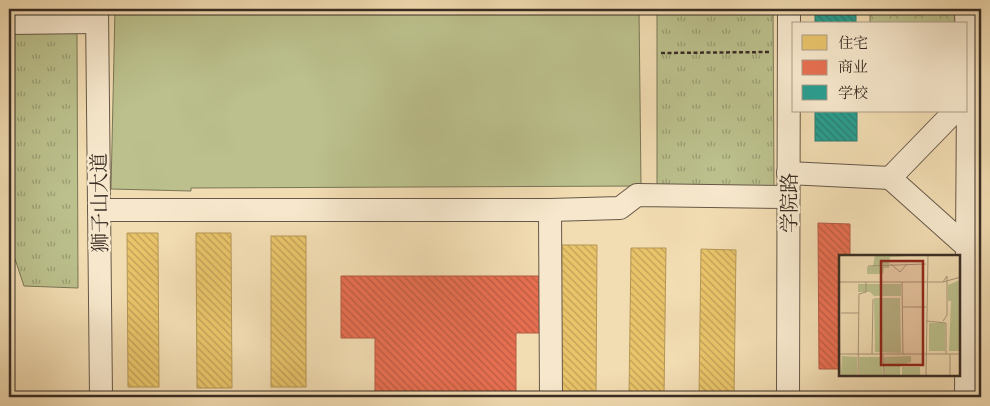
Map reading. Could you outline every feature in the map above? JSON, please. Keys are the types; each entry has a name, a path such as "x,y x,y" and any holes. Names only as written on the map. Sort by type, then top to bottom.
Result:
{"street":[{"name":"学院路","path":"788,397 789,9"},
{"path":"966,9 966,22"},
{"path":"9,23 96,15"},
{"name":"狮子山大道","path":"96,15 101,397"},
{"path":"890,178 954,112"},
{"path":"963,112 966,397"},
{"path":"788,173 890,178 966,246"},
{"path":"98,210 550,210 620,208 637,195 788,197"},
{"path":"550,210 551,397"}],"path":[{"path":"661,53 788,52"}],"green space":[{"path":"9,9 74,9 73,13 9,14"},
{"path":"115,9 639,9 641,186 191,188 191,191 111,189"},
{"path":"657,9 773,9 774,188 657,188"},
{"path":"870,9 981,9 981,80 968,80 968,22 870,22"},
{"path":"77,32 78,288 24,286 9,241 9,33"}],"building: 住宅":[{"path":"127,233 158,233 159,387 128,387"},
{"path":"196,233 231,233 232,388 197,388"},
{"path":"271,236 306,236 306,387 271,387"},
{"path":"562,245 597,245 596,396 560,396"},
{"path":"631,248 666,248 664,397 629,397"},
{"path":"701,249 736,250 734,397 699,397"}],"building: 商业":[{"path":"818,223 850,224 850,255 839,255 839,369 819,369"},
{"path":"341,276 539,276 539,333 516,333 516,396 375,396 375,338 341,338"},
{"path":"545,396 545,397 516,397"}],"building: 学校":[{"path":"815,9 856,9 856,22 815,22"},
{"path":"815,112 857,112 857,141 815,141"}]}
